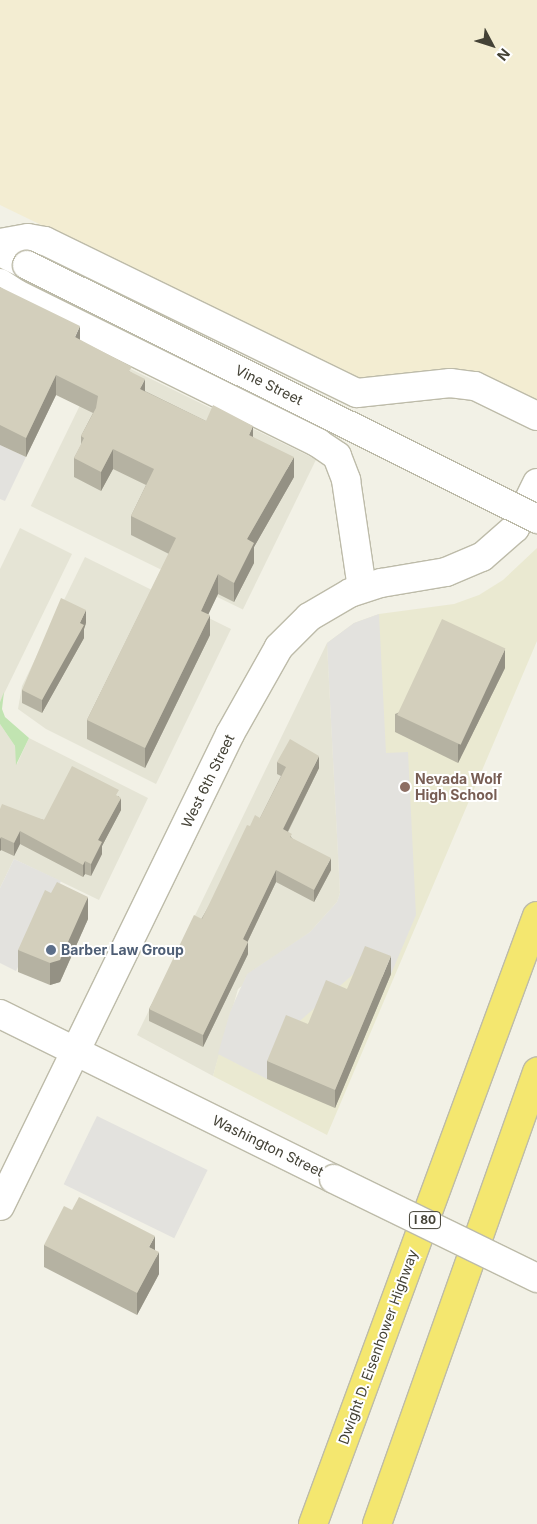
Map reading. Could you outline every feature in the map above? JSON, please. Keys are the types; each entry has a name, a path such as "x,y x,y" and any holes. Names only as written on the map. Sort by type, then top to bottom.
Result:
{"highway":[{"name":"Dwight D. Eisenhower Highway","path":"312,1524 537,916"},
{"path":"377,1524 537,1071"}],"street":[{"path":"0,244 28,238 44,241 357,393 450,383 475,386 537,416"},
{"name":"Vine Street","path":"0,252 537,519"},
{"path":"0,282 17,294 318,443 337,456 346,480 362,588"},
{"name":"West 6th Street","path":"0,1206 268,662 309,617 362,588 446,572 482,557 515,528 537,484"},
{"name":"Washington Street","path":"0,1014 537,1278"}],"shaded area":[{"path":"0,0 537,0 537,412 357,378 0,205"},
{"path":"104,356 316,459 243,610 31,506"},
{"path":"0,445 26,457 5,501 0,499"},
{"path":"20,528 72,554 0,702 0,569"},
{"name":"Nevada Wolf High School","path":"537,548 537,641 327,1135 213,1076 230,1012 247,974 310,932 337,902 340,893 327,643 354,623 379,614 454,604 479,595 503,580"},
{"path":"85,557 231,629 156,784 46,729 18,709 22,686"},
{"path":"379,614 386,753 408,752 416,915 391,974 365,964 286,1033 267,1079 218,1054 230,1012 247,974 310,932 337,902 340,893 327,643 354,623"},
{"path":"327,643 340,893 337,902 310,932 238,989 213,1076 137,1035"},
{"path":"0,724 15,746 17,764 29,738 148,798 99,900 14,859 0,888"},
{"path":"14,859 61,881 16,971 0,963 0,888"},
{"path":"97,1116 208,1170 174,1238 64,1184"}],"green space":[{"path":"4,692 2,709 5,717 29,738 16,765 15,746 0,724 0,702"}],"building":[{"path":"0,287 80,326 75,337 132,367 129,371 145,379 140,389 206,421 213,405 253,426 249,435 294,457 247,539 254,543 234,583 218,574 201,611 210,615 145,748 87,720 176,538 131,516 154,469 113,449 101,472 74,458 84,438 81,436 96,408 98,396 56,375 26,438 0,425"},
{"path":"61,598 86,610 80,623 84,625 42,700 22,690"},
{"path":"442,619 505,649 461,745 397,715"},
{"path":"290,739 319,756 283,829 292,834 290,837 331,858 314,890 276,870 243,939 248,942 203,1035 149,1009 194,915 202,919 247,825 250,826 255,815 260,818 286,767 277,762"},
{"path":"72,766 119,790 116,795 121,798 98,840 102,842 91,864 85,861 83,865 20,831 14,843 1,837 0,839 0,809 2,804 44,820"},
{"path":"57,882 88,897 60,960 50,963 18,950 45,890 51,893"},
{"path":"365,946 391,956 335,1090 267,1061 286,1015 308,1024 326,980 347,989"},
{"path":"79,1197 155,1236 149,1247 159,1252 137,1293 44,1245 64,1206 72,1210"}],"place":[{"name":"Nevada Wolf High School","path":"405,787"},
{"name":"Barber Law Group","path":"51,950"}]}
